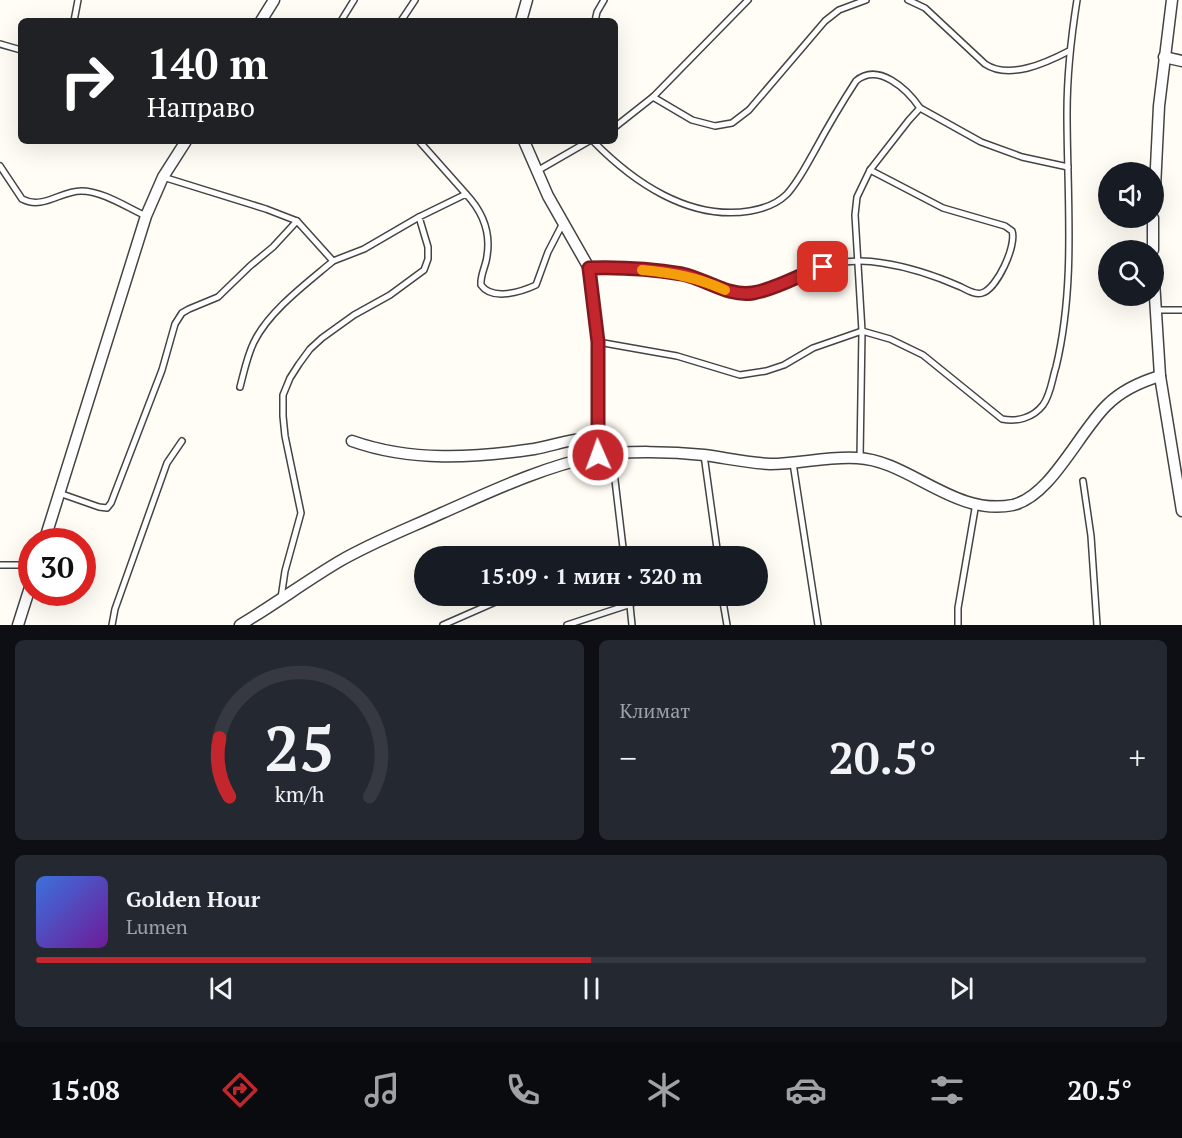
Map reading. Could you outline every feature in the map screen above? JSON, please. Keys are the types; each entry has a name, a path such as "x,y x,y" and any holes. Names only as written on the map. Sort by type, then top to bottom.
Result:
{"street":[{"path":"263,18 274,0"},
{"path":"522,18 527,0"},
{"path":"1156,162 1158,117 1172,0"},
{"path":"1164,57 1182,61"},
{"path":"48,528 146,216 164,177 184,144"},
{"path":"525,144 563,223 589,268 598,342 598,455"},
{"path":"1154,306 1160,376 1182,511"},
{"path":"242,624 339,562 392,533 535,473 598,455 652,453 704,455 744,462 794,463 860,458 888,465 949,496 976,503 1012,505 1030,498 1046,484 1105,407 1129,388 1160,376"},
{"path":"352,441 374,449 439,457 486,456 546,447 573,439 597,439"},
{"path":"18,625 24,606"}],"lane":[{"path":"75,18 78,0"},
{"path":"343,18 354,0"},
{"path":"403,18 415,0"},
{"path":"596,18 604,0"},
{"path":"618,125 653,97 748,0"},
{"path":"653,97 692,120 716,126 732,123 749,110 825,21 839,10 866,0"},
{"path":"908,0 925,8 985,64 995,69 1026,68 1069,51"},
{"path":"598,342 676,356 740,375 766,371 784,365 813,348 862,331 890,339 923,355 1002,419 1018,420 1033,414 1042,406 1049,393 1065,317 1070,219 1069,51 1077,0"},
{"path":"0,44 18,49"},
{"path":"594,144 628,174 664,196 704,210 739,213 758,209 786,195 856,81 861,76 873,73 881,74 914,100 920,108 981,142 1022,157 1068,167"},
{"path":"860,458 862,331 855,215 857,197 870,171 920,108"},
{"path":"421,144 479,208 488,242 480,282 482,287 488,291 513,293 536,285 548,252 563,223"},
{"path":"537,171 586,144"},
{"path":"0,166 22,199 27,202 44,202 72,192 90,192 104,196 146,216"},
{"path":"589,268 614,267 683,275 742,293 782,284 837,262 859,260 918,271 974,293 981,294 991,287 1008,260 1014,240 1012,231 1005,226 943,208 870,171"},
{"path":"164,177 297,221 333,261"},
{"path":"240,387 249,354 261,330 303,286 333,261 364,249 419,217 466,194"},
{"path":"280,600 285,571 302,513 282,416 284,395 290,378 310,349 322,338 354,315 390,295 424,270 428,259 428,247 419,217"},
{"path":"59,493 107,508 111,503 162,370 175,324 189,309 218,297 279,242 297,221"},
{"path":"1154,310 1182,310"},
{"path":"112,625 115,609 166,463 182,441"},
{"path":"612,455 622,546"},
{"path":"704,455 717,546"},
{"path":"794,463 818,625"},
{"path":"1083,482 1097,625"},
{"path":"958,625 958,608 976,503"},
{"path":"0,565 18,565"},
{"path":"443,625 486,606"},
{"path":"567,625 625,606"},
{"path":"631,606 632,625"},
{"path":"724,606 727,625"}],"slow traffic":[{"path":"642,270 683,275 708,282 725,290"}],"route":[{"path":"598,455 598,342 589,268 614,267 683,275 742,293 782,284 823,267"}]}
